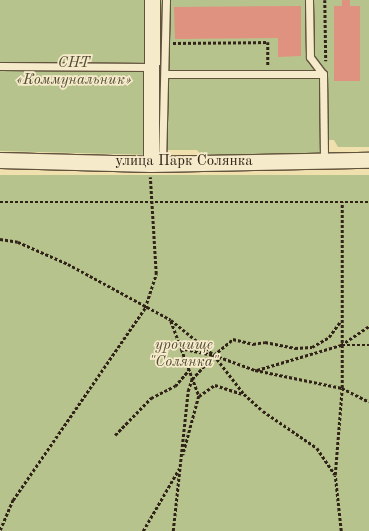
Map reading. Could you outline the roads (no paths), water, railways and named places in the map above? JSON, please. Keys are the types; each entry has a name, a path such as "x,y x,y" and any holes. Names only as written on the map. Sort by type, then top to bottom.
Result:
{"street":[{"path":"152,0 150,67 157,164"},
{"name":"улица Парк Солянка","path":"0,160 157,164 369,160"}],"lane":[{"path":"157,164 164,74 166,0"},
{"path":"309,0 310,58 323,74 324,161"},
{"path":"0,66 150,67"},
{"path":"164,74 323,74"}],"park label":[{"name":"СНТ «Коммунальник»","path":"74,72"},
{"name":"урочище \"Солянка\"","path":"184,354"}]}
